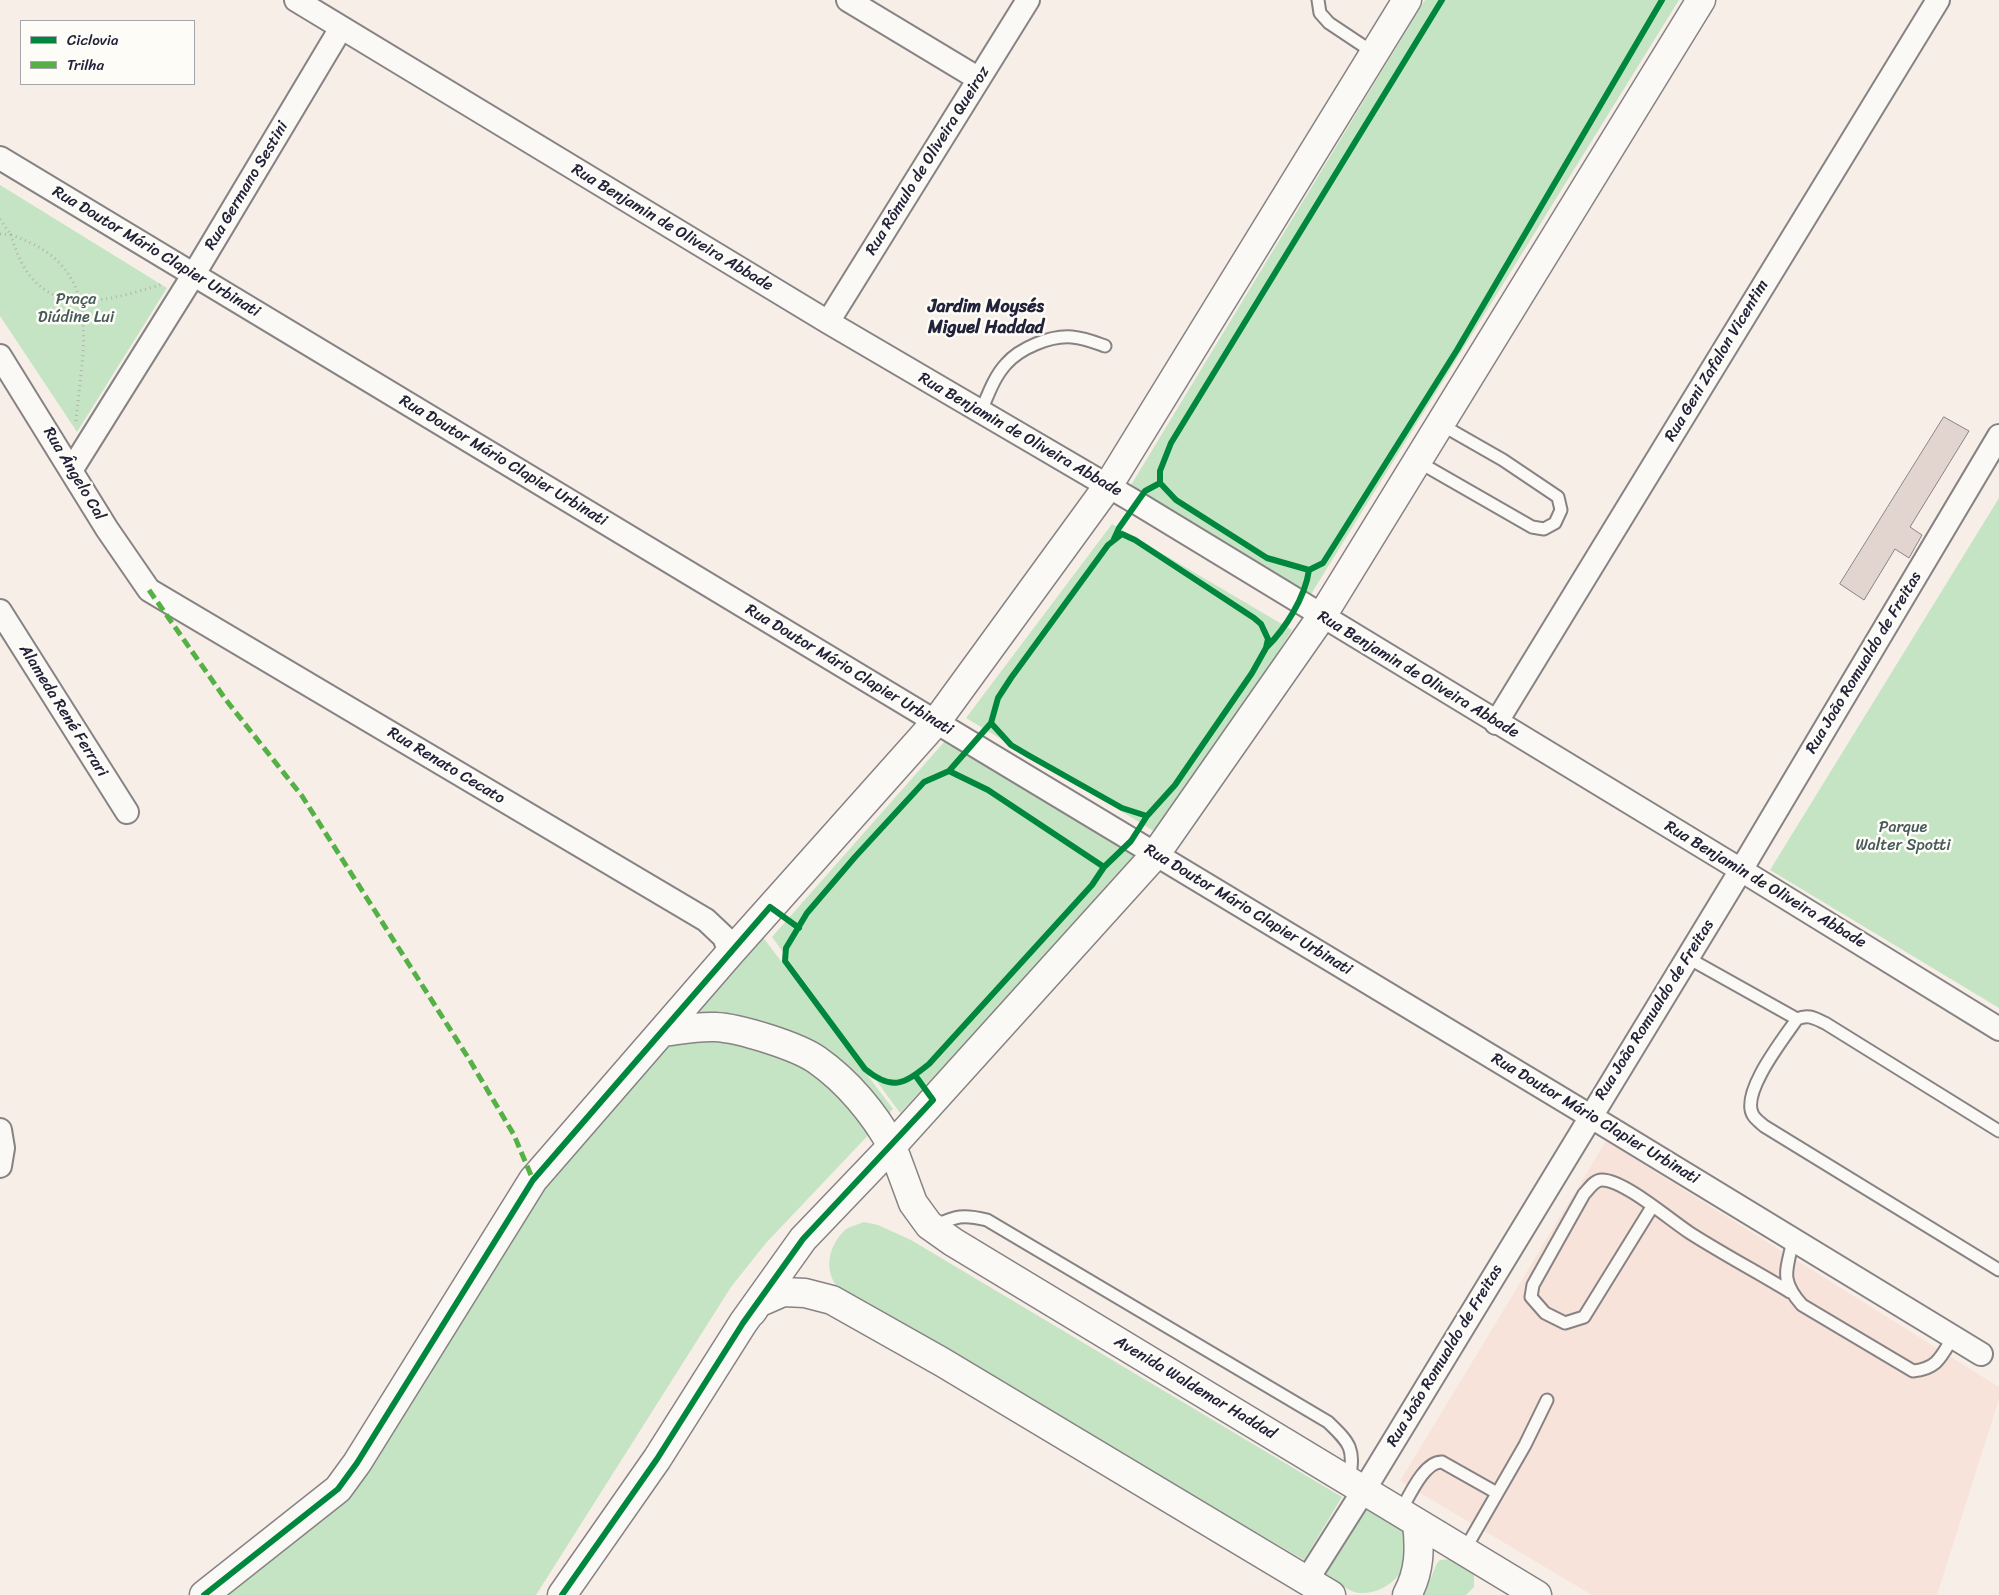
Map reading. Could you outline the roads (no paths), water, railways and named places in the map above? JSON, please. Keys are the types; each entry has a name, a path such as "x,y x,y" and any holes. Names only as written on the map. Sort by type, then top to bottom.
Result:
{"main road":[{"path":"204,1595 338,1489 362,1455 533,1180 730,953 936,722 1108,486 1407,0"},
{"path":"744,1323 803,1239 892,1146 1155,855 1322,616 1701,0"},
{"name":"Avenida Waldemar Haddad","path":"662,1032 715,1027 774,1041 816,1058 870,1112 892,1146 913,1203 932,1227 1464,1551 1521,1593"},
{"path":"562,1595 657,1459 758,1303 783,1292 805,1293 832,1300 950,1367 1331,1595"},
{"path":"1407,1595 1417,1572 1420,1550 1408,1518"}],"street":[{"name":"Rua Benjamin de Oliveira Abbade","path":"296,0 828,322 1108,486 1741,870 1999,1029"},
{"path":"848,0 979,79"},
{"name":"Rua Rômulo de Oliveira Queiroz","path":"828,322 1028,0"},
{"name":"Rua Geni Zafalon Vicentim","path":"1496,722 1938,0"},
{"name":"Rua Germano Sestini","path":"72,469 194,274 341,28"},
{"name":"Rua Doutor Mário Clapier Urbinati","path":"0,158 1590,1116 1980,1354"},
{"name":"Rua Ângelo Cal","path":"0,356 72,469 107,529 149,590"},
{"name":"Rua João Romualdo de Freitas","path":"1306,1580 1356,1486 1688,958 1999,436"},
{"name":"Rua Renato Cecato","path":"149,590 706,920 724,937 730,953"},
{"name":"Alameda René Ferrari","path":"0,611 127,812"},
{"path":"0,1130 3,1148 0,1166"}],"lane":[{"path":"1318,0 1320,13 1329,23 1375,53"},
{"path":"981,411 996,378 1007,363 1023,350 1044,341 1070,336 1090,340 1105,346"},
{"path":"1417,461 1532,527 1544,529 1555,523 1561,510 1558,498 1503,460 1440,424"},
{"path":"1688,958 1797,1019"},
{"path":"1999,1132 1813,1017 1804,1016 1797,1019 1755,1084 1750,1098 1752,1115 1764,1126 1999,1270"},
{"path":"1652,1207 1584,1318 1565,1322 1545,1313 1530,1297 1533,1285 1584,1194 1595,1182 1612,1182 1652,1207 1690,1233 1790,1292 1802,1305 1913,1371 1926,1370 1939,1361 1953,1337"},
{"path":"932,1227 952,1218 966,1215 987,1220 1328,1422 1350,1447 1356,1486"},
{"path":"1790,1292 1786,1278 1793,1240"},
{"path":"1464,1551 1498,1493 1548,1400"},
{"path":"1408,1518 1427,1466 1435,1461 1442,1462 1498,1493"}],"district":[{"name":"Jardim Moysés Miguel Haddad","path":"986,317"}],"park label":[{"name":"Praça Diúdine Lui","path":"76,309"},
{"name":"Parque Walter Spotti","path":"1903,837"}]}
